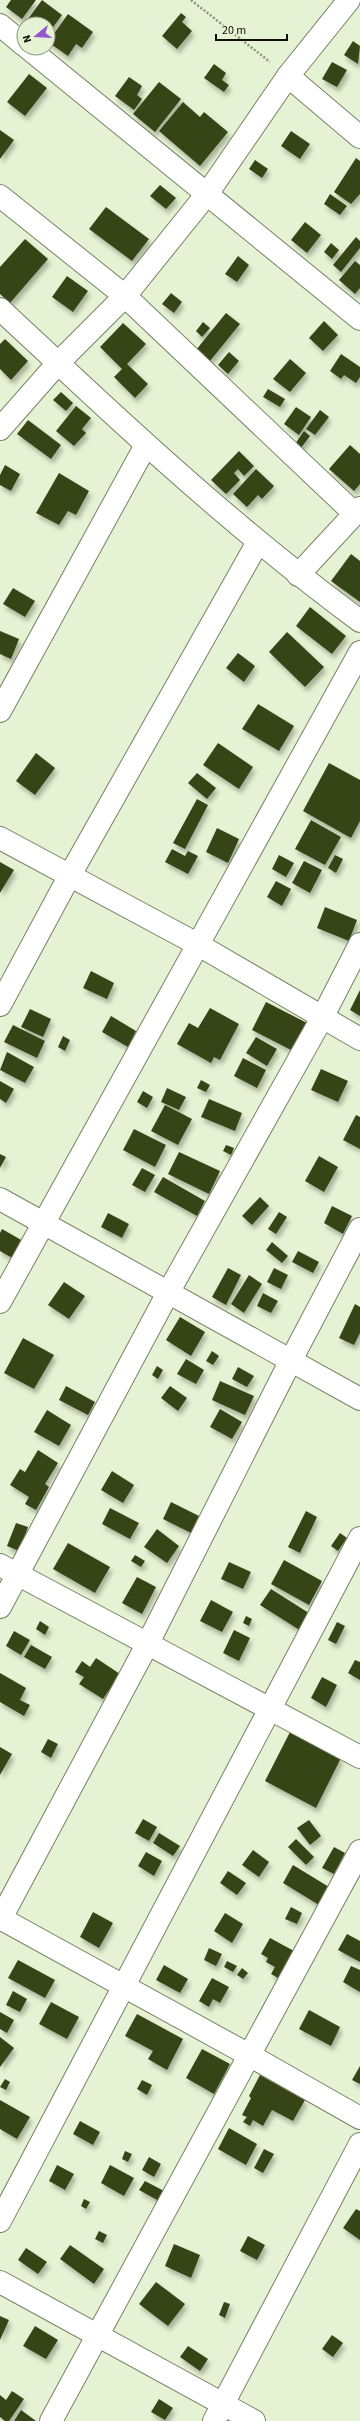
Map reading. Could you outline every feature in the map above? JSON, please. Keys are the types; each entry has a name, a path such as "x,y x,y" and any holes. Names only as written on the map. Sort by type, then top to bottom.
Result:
{"street":[{"path":"0,429 58,363 126,296 206,194 288,76 349,0"},
{"path":"0,25 16,38"},
{"path":"38,56 360,320"},
{"path":"288,76 360,137"},
{"path":"0,196 126,296 357,511 298,575"},
{"path":"0,309 146,446 298,575 360,621"},
{"path":"0,711 146,446"},
{"path":"0,1005 70,875 258,542"},
{"path":"0,1302 360,652"},
{"path":"0,838 197,944 360,1039"},
{"path":"0,1607 9,1570 169,1291 322,1018 360,944"},
{"path":"0,1198 360,1399"},
{"path":"360,1229 291,1360 148,1643 0,1919 249,2055 360,2118"},
{"path":"0,2221 360,1538"},
{"path":"9,1570 271,1708 360,1757"},
{"path":"51,2421 360,1851"},
{"path":"219,2413 360,2144"},
{"path":"0,2282 98,2335 219,2413 254,2421"}],"path":[{"path":"191,0 288,76"}],"building":[{"path":"11,0 36,0 24,16 18,16 6,7"},
{"path":"42,0 62,15 56,23 56,16 30,16"},
{"path":"181,13 186,17 182,22 192,31 177,49 162,36"},
{"path":"68,14 93,32 82,48 76,44 68,56 56,48 56,31"},
{"path":"353,41 360,46 358,64 344,55"},
{"path":"332,62 347,70 337,87 322,79"},
{"path":"214,64 226,73 222,80 229,85 224,92 204,78"},
{"path":"29,74 47,88 25,116 7,102"},
{"path":"129,77 142,86 137,95 142,99 134,110 115,96"},
{"path":"159,82 181,99 155,132 133,114"},
{"path":"183,102 200,117 204,112 228,132 200,166 159,131"},
{"path":"0,130 14,140 0,159"},
{"path":"291,131 310,144 300,159 281,146"},
{"path":"356,158 360,161 360,194 351,204 334,192"},
{"path":"255,160 268,169 262,178 249,169"},
{"path":"160,185 176,198 166,209 150,196"},
{"path":"330,194 347,206 340,215 324,204"},
{"path":"106,207 149,239 132,261 89,229"},
{"path":"305,222 321,235 307,253 291,240"},
{"path":"356,237 360,241 360,248 341,272 333,265"},
{"path":"25,239 48,259 10,303 0,294 0,267"},
{"path":"331,243 339,250 332,259 324,252"},
{"path":"238,256 249,265 237,282 225,274"},
{"path":"355,261 360,265 360,288 355,294 339,280"},
{"path":"67,276 88,291 73,312 52,297"},
{"path":"171,293 182,302 174,313 162,304"},
{"path":"226,313 240,324 210,361 196,350"},
{"path":"324,321 338,335 323,351 309,338"},
{"path":"203,322 210,328 202,337 196,331"},
{"path":"123,323 146,344 127,364 148,384 135,398 114,377 122,369 100,347"},
{"path":"5,339 28,361 11,380 0,369 0,344"},
{"path":"229,352 239,361 228,374 218,365"},
{"path":"341,354 360,367 360,377 356,383 344,375 341,379 330,371"},
{"path":"290,359 306,373 290,392 273,379"},
{"path":"268,389 285,399 280,407 263,397"},
{"path":"61,392 73,403 66,411 53,400"},
{"path":"76,406 91,418 82,429 86,433 74,446 56,431"},
{"path":"296,407 311,417 299,435 284,424"},
{"path":"320,410 329,417 315,435 306,429"},
{"path":"28,420 61,445 51,459 17,434"},
{"path":"304,431 310,436 301,448 295,444"},
{"path":"350,445 360,454 360,484 354,491 329,469"},
{"path":"239,451 254,466 244,476 238,469 234,473 240,480 226,494 211,480"},
{"path":"5,465 20,474 11,491 0,485 0,475"},
{"path":"256,469 274,486 262,499 258,495 247,507 233,494"},
{"path":"59,473 89,491 76,515 68,511 59,525 36,513"},
{"path":"351,554 360,561 360,602 331,581"},
{"path":"13,588 35,601 25,617 3,604"},
{"path":"310,607 346,636 332,654 296,626"},
{"path":"0,631 19,639 11,659 0,654"},
{"path":"287,632 324,667 305,687 269,652"},
{"path":"238,653 255,666 244,682 226,668"},
{"path":"258,704 294,726 279,751 242,729"},
{"path":"218,743 253,767 239,789 203,765"},
{"path":"36,753 55,768 35,795 16,781"},
{"path":"329,763 360,780 360,821 351,838 303,811"},
{"path":"197,773 216,788 207,799 188,783"},
{"path":"197,799 208,805 185,849 173,843"},
{"path":"311,820 341,837 325,865 295,849"},
{"path":"217,828 239,839 228,863 206,852"},
{"path":"172,849 185,856 188,851 198,856 188,874 165,862"},
{"path":"279,855 294,863 286,877 272,869"},
{"path":"335,855 343,859 336,873 328,868"},
{"path":"304,861 322,870 310,893 292,883"},
{"path":"0,862 14,870 0,893"},
{"path":"276,881 291,889 282,906 267,897"},
{"path":"325,907 357,920 349,941 317,928"},
{"path":"91,971 114,983 107,999 83,988"},
{"path":"360,990 360,1016 350,1010"},
{"path":"266,1002 309,1024 295,1052 252,1030"},
{"path":"210,1008 239,1024 220,1060 214,1057 211,1063 177,1044 189,1023 198,1028"},
{"path":"30,1009 51,1019 43,1037 21,1027"},
{"path":"111,1016 136,1031 128,1047 102,1032"},
{"path":"13,1025 45,1041 37,1058 4,1042"},
{"path":"63,1036 70,1040 65,1051 58,1047"},
{"path":"256,1037 277,1049 267,1066 246,1053"},
{"path":"7,1052 34,1067 25,1083 0,1070"},
{"path":"243,1058 266,1070 257,1088 234,1076"},
{"path":"321,1069 348,1081 338,1102 311,1090"},
{"path":"201,1080 210,1085 206,1092 197,1088"},
{"path":"0,1081 14,1089 6,1103 0,1099"},
{"path":"167,1088 186,1097 179,1110 161,1102"},
{"path":"143,1091 153,1097 147,1108 137,1102"},
{"path":"209,1099 242,1113 235,1131 201,1117"},
{"path":"165,1105 192,1119 178,1145 151,1131"},
{"path":"356,1115 360,1117 360,1149 343,1140"},
{"path":"134,1129 166,1145 155,1167 123,1150"},
{"path":"226,1145 234,1148 231,1155 223,1151"},
{"path":"179,1152 220,1171 209,1194 168,1174"},
{"path":"0,1154 6,1157 0,1168"},
{"path":"319,1156 338,1167 324,1192 305,1181"},
{"path":"142,1168 155,1175 145,1192 132,1185"},
{"path":"163,1177 205,1201 197,1216 154,1192"},
{"path":"260,1197 269,1206 252,1225 242,1216"},
{"path":"332,1206 352,1216 343,1234 324,1223"},
{"path":"279,1212 287,1217 276,1234 268,1229"},
{"path":"108,1213 129,1224 122,1238 101,1227"},
{"path":"2,1229 23,1241 14,1259 0,1251 0,1233"},
{"path":"272,1242 288,1256 282,1263 266,1250"},
{"path":"298,1251 319,1262 313,1273 292,1262"},
{"path":"228,1268 241,1275 226,1305 212,1297"},
{"path":"274,1268 288,1275 281,1289 267,1282"},
{"path":"249,1275 262,1284 244,1313 231,1304"},
{"path":"64,1282 85,1296 69,1319 48,1305"},
{"path":"263,1293 278,1301 271,1313 257,1306"},
{"path":"355,1304 360,1307 360,1333 354,1345 339,1338"},
{"path":"180,1317 205,1332 191,1356 166,1340"},
{"path":"23,1338 54,1355 34,1389 4,1373"},
{"path":"212,1351 219,1356 213,1365 206,1361"},
{"path":"186,1359 204,1370 196,1384 177,1374"},
{"path":"157,1366 163,1370 158,1379 152,1375"},
{"path":"238,1367 254,1376 247,1387 232,1379"},
{"path":"220,1381 254,1396 245,1415 212,1400"},
{"path":"66,1386 95,1402 88,1415 59,1400"},
{"path":"170,1386 187,1398 178,1411 161,1398"},
{"path":"220,1409 242,1422 232,1439 210,1427"},
{"path":"47,1410 71,1425 59,1446 34,1432"},
{"path":"38,1450 58,1463 45,1484 49,1487 36,1510 25,1504 29,1497 10,1485 20,1469 25,1472"},
{"path":"112,1471 134,1485 123,1503 101,1490"},
{"path":"171,1502 199,1516 191,1533 163,1519"},
{"path":"110,1508 139,1523 130,1539 102,1524"},
{"path":"306,1511 317,1517 300,1553 288,1547"},
{"path":"16,1523 28,1527 19,1551 7,1546"},
{"path":"157,1529 179,1546 167,1563 144,1547"},
{"path":"340,1533 347,1538 338,1551 331,1546"},
{"path":"68,1543 110,1567 95,1593 53,1569"},
{"path":"135,1555 145,1561 141,1567 131,1561"},
{"path":"284,1560 322,1581 309,1605 271,1584"},
{"path":"229,1562 251,1572 243,1589 221,1579"},
{"path":"137,1577 156,1587 142,1614 122,1603"},
{"path":"271,1589 312,1615 301,1631 260,1605"},
{"path":"211,1600 233,1612 222,1632 200,1621"},
{"path":"246,1616 252,1619 249,1626 243,1623"},
{"path":"40,1621 49,1627 45,1635 36,1629"},
{"path":"337,1622 345,1626 336,1644 328,1640"},
{"path":"234,1630 250,1638 239,1661 223,1653"},
{"path":"14,1631 30,1640 21,1655 6,1646"},
{"path":"31,1645 52,1657 45,1669 24,1657"},
{"path":"96,1658 120,1674 103,1699 79,1684 84,1677 75,1672 82,1661 90,1667"},
{"path":"355,1660 360,1662 360,1680 348,1673"},
{"path":"0,1673 26,1688 20,1700 30,1705 24,1716 0,1702"},
{"path":"322,1677 337,1685 326,1707 311,1698"},
{"path":"290,1732 341,1758 316,1808 265,1781"},
{"path":"48,1739 58,1744 51,1758 41,1752"},
{"path":"0,1747 12,1754 0,1775"},
{"path":"143,1819 157,1827 149,1841 135,1833"},
{"path":"309,1820 321,1836 310,1845 297,1828"},
{"path":"159,1833 180,1846 173,1856 153,1843"},
{"path":"296,1839 314,1857 306,1865 288,1847"},
{"path":"334,1847 345,1853 334,1874 322,1868"},
{"path":"253,1850 269,1862 259,1877 242,1865"},
{"path":"146,1852 162,1861 154,1876 138,1866"},
{"path":"293,1865 329,1887 319,1905 283,1883"},
{"path":"228,1871 246,1883 237,1895 220,1883"},
{"path":"291,1907 302,1913 297,1924 285,1919"},
{"path":"93,1912 113,1923 99,1948 80,1937"},
{"path":"225,1913 243,1924 232,1943 214,1931"},
{"path":"347,1934 360,1941 360,1962 338,1950"},
{"path":"270,1938 294,1951 278,1978 271,1974 275,1967 266,1962 268,1958 261,1954"},
{"path":"209,1948 222,1954 216,1966 204,1960"},
{"path":"18,1960 55,1980 45,1998 8,1978"},
{"path":"227,1961 237,1966 233,1972 224,1967"},
{"path":"164,1965 188,1979 180,1993 156,1980"},
{"path":"351,1966 360,1970 360,1992 343,1982"},
{"path":"242,1968 248,1973 243,1979 237,1975"},
{"path":"212,1978 229,1987 220,2003 213,1999 209,2007 199,2001"},
{"path":"13,1991 27,1999 20,2012 6,2005"},
{"path":"51,2002 79,2017 67,2039 39,2024"},
{"path":"309,2010 340,2027 331,2046 299,2029"},
{"path":"0,2012 14,2020 7,2033 0,2029"},
{"path":"137,2014 183,2039 167,2070 148,2059 153,2051 125,2036"},
{"path":"0,2037 14,2048 0,2067"},
{"path":"202,2049 230,2064 214,2094 186,2078"},
{"path":"360,2066 360,2084 352,2080"},
{"path":"260,2075 305,2100 293,2121 272,2110 263,2126 253,2120 250,2126 243,2122 247,2117 242,2115 251,2098 249,2096"},
{"path":"5,2079 10,2082 6,2090 0,2087"},
{"path":"142,2080 152,2085 147,2095 137,2089"},
{"path":"0,2100 30,2117 17,2139 0,2129"},
{"path":"80,2121 100,2132 93,2145 73,2134"},
{"path":"229,2128 257,2144 246,2165 218,2149"},
{"path":"264,2149 274,2154 263,2173 254,2168"},
{"path":"125,2151 132,2154 128,2162 122,2159"},
{"path":"149,2157 161,2164 154,2177 142,2170"},
{"path":"57,2165 74,2174 65,2190 49,2181"},
{"path":"110,2165 134,2178 124,2196 101,2183"},
{"path":"145,2181 164,2191 159,2201 139,2190"},
{"path":"84,2199 90,2202 86,2209 81,2206"},
{"path":"356,2209 360,2211 360,2240 343,2228"},
{"path":"99,2231 107,2235 103,2243 95,2239"},
{"path":"248,2236 265,2245 257,2260 240,2251"},
{"path":"174,2244 200,2255 191,2278 165,2266"},
{"path":"70,2245 104,2269 94,2284 60,2259"},
{"path":"26,2248 47,2262 38,2274 18,2260"},
{"path":"156,2282 185,2304 168,2326 139,2304"},
{"path":"224,2302 230,2304 225,2318 219,2315"},
{"path":"0,2316 9,2320 0,2340"},
{"path":"35,2326 58,2340 46,2359 23,2346"},
{"path":"332,2335 343,2343 333,2357 322,2349"},
{"path":"188,2346 208,2359 200,2371 180,2357"},
{"path":"12,2391 24,2399 9,2421 5,2421 0,2417 0,2395 6,2400"},
{"path":"159,2399 173,2408 165,2420 151,2412"},
{"path":"21,2410 36,2421 14,2421"}]}
